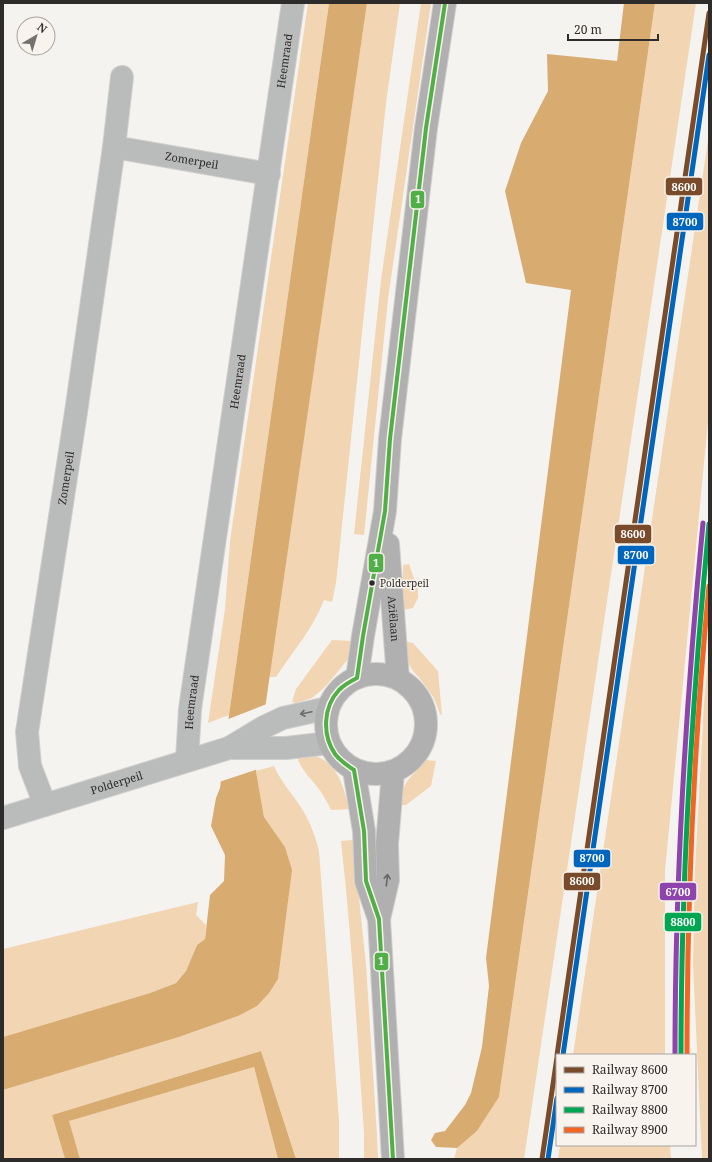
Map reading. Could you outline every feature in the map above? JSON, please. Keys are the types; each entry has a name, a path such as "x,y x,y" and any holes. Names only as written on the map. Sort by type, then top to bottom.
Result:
{"street":[{"name":"Heemraad","path":"187,760 190,709 293,3"},
{"name":"Aziëlaan","path":"357,678 385,511 393,408 426,128 445,3"},
{"name":"Zomerpeil","path":"45,805 30,766 27,732 78,405 114,147 122,77"},
{"name":"Zomerpeil","path":"114,147 269,174"},
{"name":"Aziëlaan","path":"385,511 398,679"},
{"path":"378,674 398,679 415,692 420,702 426,722 422,743 407,764 393,772 367,774 354,770 335,754 329,743 326,726 328,708 339,690 347,683 357,678 378,674"},
{"name":"Polderpeil","path":"3,818 263,737 283,718 328,708"},
{"path":"263,737 286,748 329,743"},
{"path":"354,770 364,831 366,881 379,919 393,1159"},
{"path":"379,919 388,880 387,844 393,772"}],"shaded area":[{"path":"308,3 329,3 229,715 208,723 225,609 230,541"},
{"path":"329,3 367,3 256,771 264,817 285,847 292,870 278,979 269,993 257,1006 238,1016 179,1037 3,1090 3,1037 150,993 176,983 186,971 197,945 205,939 210,895 224,881 225,855 211,826 216,798 220,788"},
{"path":"367,3 400,3 386,103 336,583 332,602 324,600 314,621 276,677 269,677"},
{"path":"421,3 431,3 388,299 364,535 354,534 381,280"},
{"path":"624,3 655,3 499,1097 477,1131 457,1148 436,1147 431,1140 435,1133 445,1131 465,1105 471,1093 482,1047 489,986 486,958 571,290 526,283 505,191 521,143 548,91 547,54 617,61"},
{"path":"655,3 696,3 524,1159 454,1159 457,1148 477,1131 499,1097"},
{"path":"709,133 709,411 665,871 665,1054 573,1054"},
{"path":"409,564 418,590 418,598 413,608 403,610 403,565"},
{"path":"332,640 351,641 348,659 324,688 312,698 296,703 292,702 296,689"},
{"path":"404,641 413,643 438,671 442,715 440,714 434,698 413,671 406,659"},
{"path":"709,648 709,1159 702,1159 693,964 695,869 704,703"},
{"path":"296,753 308,754 323,759 335,770 345,793 349,809 331,810 322,793 302,768"},
{"path":"426,760 436,761 431,786 406,805 398,805 399,795 408,780"},
{"path":"274,766 277,773 306,816 314,833 319,851 339,1120 339,1159 296,1159 261,1051 52,1115 65,1159 3,1159 3,1090 179,1037 238,1016 278,979 282,942 285,847 264,817 256,771"},
{"path":"353,840 366,965 378,1159 364,1159 364,1133 354,987 341,841"},
{"path":"198,902 196,915 206,925 205,939 197,945 186,971 176,983 150,993 3,1037 3,949"},
{"path":"261,1051 296,1159 278,1159 254,1067 69,1121 80,1159 65,1159 52,1115"},
{"path":"254,1067 278,1159 80,1159 68,1121"},
{"path":"560,1146 670,1146 671,1159 558,1159"}],"pier":[{"path":"267,704 258,769 219,782 226,720"}],"rail line":[{"name":"8600","path":"557,1054 709,13"},
{"name":"8700","path":"563,1054 709,55"},
{"name":"8800","path":"681,1054 685,855 697,657 709,524"},
{"name":"8900","path":"687,1054 688,937 692,820 699,703 709,586"},
{"name":"8600","path":"542,1159 556,1064"},
{"name":"8700","path":"548,1159 556,1105"}],"transit line":[{"name":"1","path":"393,1159 379,919 366,881 364,831 354,770 341,761 335,754 328,738 326,721 330,704 339,690 357,678 385,511 390,439 426,128 445,3"},
{"name":"6700","path":"675,1054 679,855 691,656 703,523"}],"place":[{"name":"Polderpeil","path":"372,583"}]}
